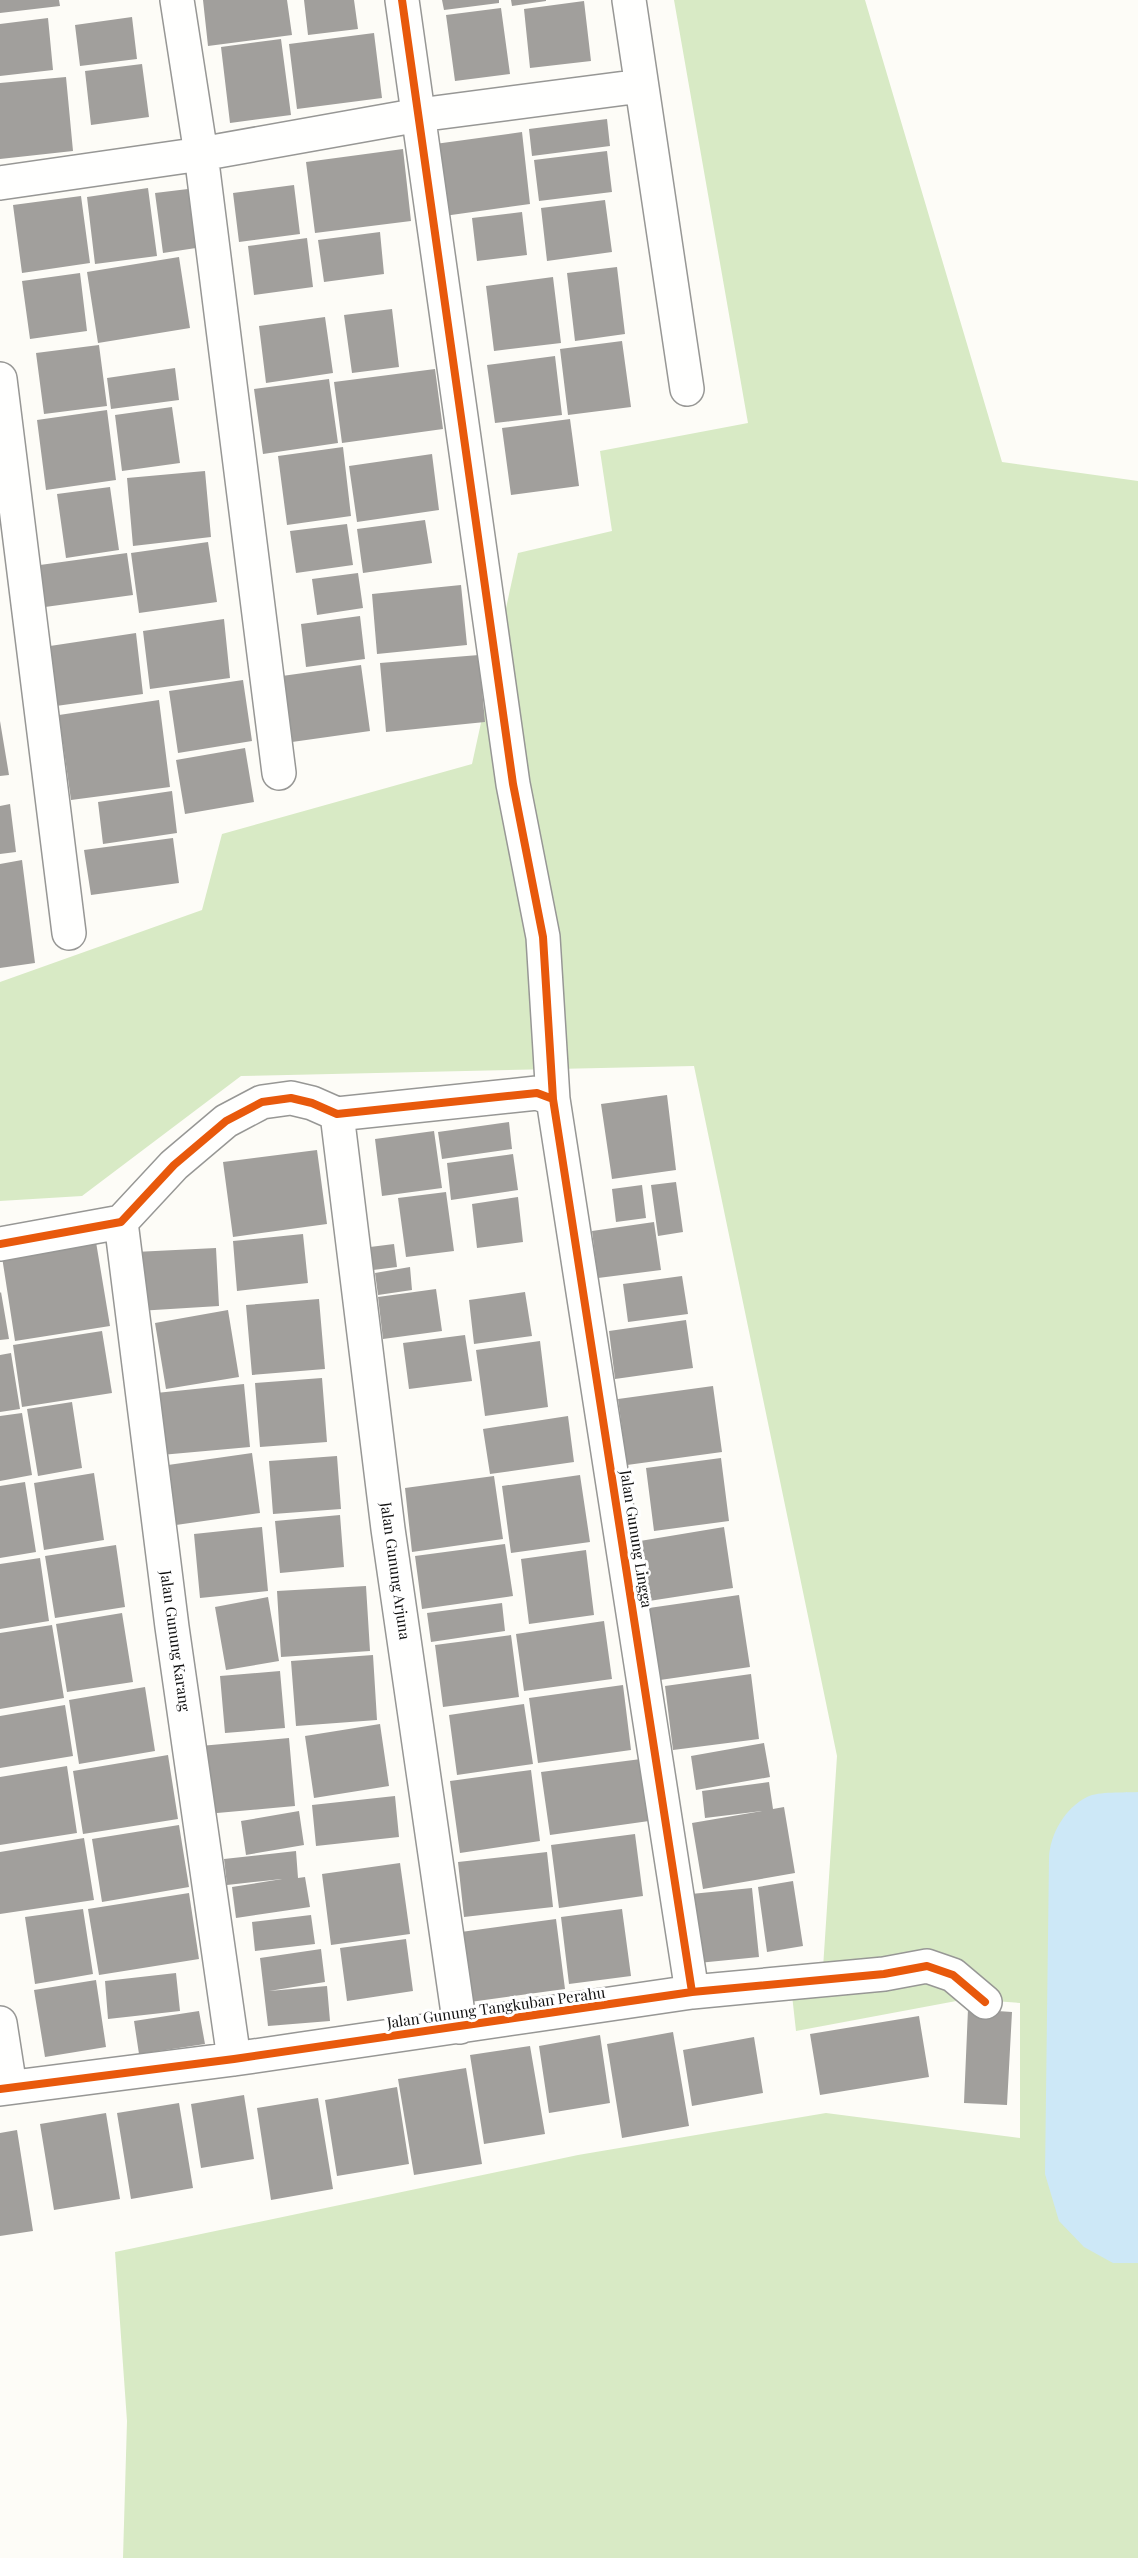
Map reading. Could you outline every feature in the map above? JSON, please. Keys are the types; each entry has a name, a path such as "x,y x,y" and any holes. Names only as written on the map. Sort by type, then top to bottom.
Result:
{"street":[{"path":"177,0 201,154 279,773"},
{"name":"Jalan Gunung Lingga","path":"402,0 513,784 543,937 549,1096 692,1992"},
{"path":"629,0 687,389"},
{"path":"0,183 201,154 419,115 641,86"},
{"path":"0,379 69,933"},
{"path":"0,1244 121,1222 191,1150 226,1121 262,1102 291,1098 312,1103 337,1114 521,1094 549,1096"},
{"name":"Jalan Gunung Arjuna","path":"337,1114 388,1529 460,2027"},
{"name":"Jalan Gunung Karang","path":"121,1222 172,1627 234,2059"},
{"name":"Jalan Gunung Tangkuban Perahu","path":"5,2088 234,2059 692,1992 884,1974 927,1966 953,1975 985,2002"},
{"path":"0,2023 5,2088"}],"green space":[{"path":"674,0 865,0 1002,462 1138,481 1138,2558 123,2558 127,2421 115,2252 578,2155 826,2113 1020,2138 1020,2003 967,1999 796,2031 792,1995 823,1968 837,1756 694,1066 241,1076 82,1196 0,1201 0,982 202,910 222,834 472,764 518,553 612,531 600,451 748,423"}],"water":[{"path":"1138,1792 1138,2263 1113,2263 1084,2247 1059,2221 1045,2174 1049,1858 1052,1840 1060,1823 1079,1802 1098,1794"}],"building":[{"path":"0,0 59,0 60,6 0,13"},
{"path":"203,0 287,0 292,35 208,46"},
{"path":"304,0 354,0 358,29 308,35"},
{"path":"442,0 499,0 499,3 444,10"},
{"path":"511,0 546,0 546,1 512,6"},
{"path":"584,1 591,61 530,68 524,9"},
{"path":"501,8 510,74 455,81 446,15"},
{"path":"132,17 137,59 80,66 75,25"},
{"path":"48,18 53,70 0,76 0,24"},
{"path":"374,33 382,98 297,109 289,44"},
{"path":"281,39 291,115 230,123 221,47"},
{"path":"142,64 149,117 91,125 85,71"},
{"path":"66,77 73,151 0,159 0,83"},
{"path":"607,119 610,146 532,156 529,129"},
{"path":"522,132 530,204 444,216 435,144"},
{"path":"403,149 411,221 315,233 306,162"},
{"path":"607,151 612,192 539,201 534,160"},
{"path":"294,185 300,234 239,242 233,193"},
{"path":"148,188 157,256 95,264 87,197"},
{"path":"188,189 196,248 163,253 155,193"},
{"path":"81,196 90,263 22,273 13,205"},
{"path":"605,200 612,252 547,261 541,208"},
{"path":"522,212 527,255 477,261 472,218"},
{"path":"380,232 384,274 324,282 318,240"},
{"path":"307,238 313,287 254,295 248,246"},
{"path":"179,257 190,328 98,343 87,272"},
{"path":"617,267 625,334 575,341 567,273"},
{"path":"80,273 87,331 30,339 22,281"},
{"path":"553,277 561,343 494,351 486,286"},
{"path":"392,309 399,367 352,373 344,315"},
{"path":"325,317 333,373 266,383 259,326"},
{"path":"622,341 631,407 568,415 560,349"},
{"path":"99,345 107,406 44,414 36,353"},
{"path":"555,356 562,415 495,423 487,365"},
{"path":"175,368 179,400 111,409 107,378"},
{"path":"435,369 443,429 342,443 334,382"},
{"path":"329,379 338,443 263,454 254,389"},
{"path":"172,407 180,463 122,471 115,415"},
{"path":"107,410 116,480 46,490 37,420"},
{"path":"570,419 579,486 511,495 502,428"},
{"path":"343,447 351,516 287,525 278,456"},
{"path":"432,454 439,510 357,522 349,466"},
{"path":"205,471 211,537 133,546 127,478"},
{"path":"110,487 119,550 66,558 57,494"},
{"path":"425,520 432,563 363,573 357,529"},
{"path":"347,524 353,565 296,573 290,531"},
{"path":"208,542 217,602 139,613 131,553"},
{"path":"127,553 133,595 45,607 40,565"},
{"path":"358,573 363,608 317,615 312,579"},
{"path":"461,585 467,645 377,654 372,594"},
{"path":"360,616 365,659 306,667 301,624"},
{"path":"224,619 230,678 150,689 143,631"},
{"path":"136,633 143,694 56,706 50,646"},
{"path":"479,655 485,722 386,732 380,663"},
{"path":"361,665 370,731 292,742 282,676"},
{"path":"243,680 252,741 178,753 169,691"},
{"path":"159,700 170,787 71,800 59,715"},
{"path":"0,721 9,775 0,776"},
{"path":"245,748 254,802 185,814 176,760"},
{"path":"172,791 177,833 103,844 98,802"},
{"path":"10,804 16,852 0,854 0,806"},
{"path":"173,838 179,883 91,895 84,850"},
{"path":"22,860 35,963 0,968 0,864"},
{"path":"667,1095 676,1170 612,1179 601,1104"},
{"path":"509,1122 512,1149 442,1159 438,1132"},
{"path":"434,1131 442,1188 382,1196 375,1139"},
{"path":"317,1150 327,1224 233,1237 223,1162"},
{"path":"513,1154 518,1190 451,1200 447,1163"},
{"path":"676,1182 683,1232 658,1236 651,1185"},
{"path":"642,1185 646,1218 616,1222 612,1189"},
{"path":"446,1192 454,1251 406,1257 398,1198"},
{"path":"518,1197 523,1242 477,1248 472,1204"},
{"path":"654,1222 661,1270 598,1278 592,1231"},
{"path":"303,1234 308,1283 237,1291 233,1241"},
{"path":"96,1242 110,1326 15,1341 2,1257"},
{"path":"394,1244 397,1267 373,1270 370,1247"},
{"path":"216,1248 219,1306 138,1311 135,1252"},
{"path":"410,1267 412,1290 378,1295 375,1273"},
{"path":"682,1276 688,1314 628,1322 623,1284"},
{"path":"436,1289 442,1331 383,1339 378,1297"},
{"path":"525,1292 532,1336 474,1344 469,1300"},
{"path":"0,1293 9,1339 0,1340"},
{"path":"319,1299 325,1369 252,1375 246,1305"},
{"path":"228,1310 239,1377 166,1389 155,1323"},
{"path":"686,1320 693,1368 615,1379 609,1331"},
{"path":"102,1331 112,1393 22,1407 13,1345"},
{"path":"465,1335 472,1381 409,1389 403,1343"},
{"path":"540,1341 548,1407 485,1416 476,1350"},
{"path":"11,1353 20,1409 0,1412 0,1355"},
{"path":"322,1378 327,1442 260,1447 255,1383"},
{"path":"244,1384 250,1447 161,1455 156,1393"},
{"path":"713,1386 722,1452 627,1465 618,1399"},
{"path":"72,1402 82,1468 38,1476 27,1409"},
{"path":"22,1413 32,1475 0,1481 0,1416"},
{"path":"568,1416 574,1462 490,1474 483,1429"},
{"path":"252,1453 260,1513 176,1525 168,1465"},
{"path":"337,1456 341,1509 273,1514 269,1461"},
{"path":"721,1458 729,1521 654,1531 646,1468"},
{"path":"94,1473 104,1540 44,1550 34,1483"},
{"path":"580,1475 590,1542 511,1553 502,1486"},
{"path":"494,1476 503,1539 412,1552 405,1488"},
{"path":"25,1482 36,1552 0,1558 0,1486"},
{"path":"340,1515 344,1567 280,1573 275,1521"},
{"path":"262,1527 268,1591 200,1598 194,1534"},
{"path":"724,1527 733,1588 649,1601 640,1541"},
{"path":"505,1544 513,1596 422,1609 415,1556"},
{"path":"116,1545 125,1607 55,1618 45,1556"},
{"path":"586,1550 594,1615 529,1624 521,1559"},
{"path":"40,1558 49,1621 0,1629 0,1564"},
{"path":"366,1586 370,1651 281,1657 277,1591"},
{"path":"739,1595 750,1667 660,1680 649,1608"},
{"path":"268,1597 279,1661 226,1670 215,1607"},
{"path":"502,1603 505,1631 431,1642 427,1613"},
{"path":"122,1613 133,1682 67,1692 56,1624"},
{"path":"604,1621 612,1679 524,1691 516,1634"},
{"path":"52,1625 64,1698 0,1709 0,1633"},
{"path":"511,1635 519,1697 443,1707 435,1645"},
{"path":"373,1655 377,1720 296,1726 291,1661"},
{"path":"280,1671 285,1728 225,1733 220,1676"},
{"path":"751,1674 759,1739 673,1750 665,1686"},
{"path":"623,1685 631,1750 538,1763 529,1698"},
{"path":"145,1687 155,1751 79,1764 69,1700"},
{"path":"524,1704 533,1764 457,1775 449,1715"},
{"path":"65,1705 73,1756 0,1768 0,1716"},
{"path":"380,1724 389,1786 314,1798 305,1736"},
{"path":"289,1738 295,1806 206,1814 200,1746"},
{"path":"764,1743 770,1777 696,1790 691,1756"},
{"path":"168,1755 178,1819 83,1834 73,1771"},
{"path":"641,1759 649,1821 550,1835 541,1772"},
{"path":"67,1766 77,1833 0,1845 0,1777"},
{"path":"531,1770 540,1841 460,1853 450,1781"},
{"path":"769,1782 773,1809 784,1807 795,1873 703,1889 692,1823 762,1811 705,1818 702,1791"},
{"path":"395,1796 399,1837 316,1846 312,1805"},
{"path":"299,1811 304,1845 246,1855 241,1821"},
{"path":"179,1825 189,1887 102,1902 92,1839"},
{"path":"635,1834 643,1896 559,1908 551,1845"},
{"path":"84,1838 94,1900 0,1914 0,1852"},
{"path":"296,1851 298,1878 305,1877 310,1907 236,1918 232,1887 282,1879 227,1885 224,1859"},
{"path":"547,1852 553,1907 464,1917 458,1862"},
{"path":"400,1863 410,1934 331,1945 322,1874"},
{"path":"793,1881 803,1946 767,1952 758,1887"},
{"path":"752,1888 759,1957 698,1963 691,1894"},
{"path":"189,1893 199,1959 99,1975 88,1909"},
{"path":"83,1909 93,1974 35,1984 25,1917"},
{"path":"622,1909 631,1976 569,1984 561,1917"},
{"path":"311,1915 315,1944 255,1951 252,1922"},
{"path":"556,1919 565,1989 470,2002 461,1932"},
{"path":"406,1939 413,1991 347,2001 340,1948"},
{"path":"321,1949 325,1982 269,1991 327,1986 330,2021 268,2026 260,1958"},
{"path":"176,1973 180,2011 108,2019 105,1981"},
{"path":"96,1980 106,2047 45,2057 34,1990"},
{"path":"968,2009 1012,2012 1007,2105 964,2103"},
{"path":"199,2011 205,2044 139,2054 134,2021"},
{"path":"919,2016 929,2077 820,2095 810,2034"},
{"path":"673,2032 689,2126 622,2138 607,2044"},
{"path":"600,2035 610,2103 549,2113 539,2046"},
{"path":"754,2037 763,2093 692,2106 683,2050"},
{"path":"530,2046 545,2134 484,2144 470,2055"},
{"path":"466,2068 482,2164 414,2175 398,2079"},
{"path":"397,2087 409,2164 337,2176 325,2100"},
{"path":"244,2095 254,2159 201,2168 191,2104"},
{"path":"318,2098 333,2189 271,2200 257,2108"},
{"path":"179,2103 193,2188 131,2199 117,2113"},
{"path":"106,2113 120,2199 54,2210 40,2124"},
{"path":"17,2130 33,2231 0,2236 0,2133"}],"cycle path":[{"path":"402,0 513,784 543,937 553,1099"},
{"path":"0,1244 121,1222 174,1165 226,1121 262,1102 291,1098 312,1103 337,1114 537,1093 553,1099 692,1992"},
{"path":"0,2089 234,2059 692,1992 884,1974 927,1966 953,1975 985,2002"}]}
